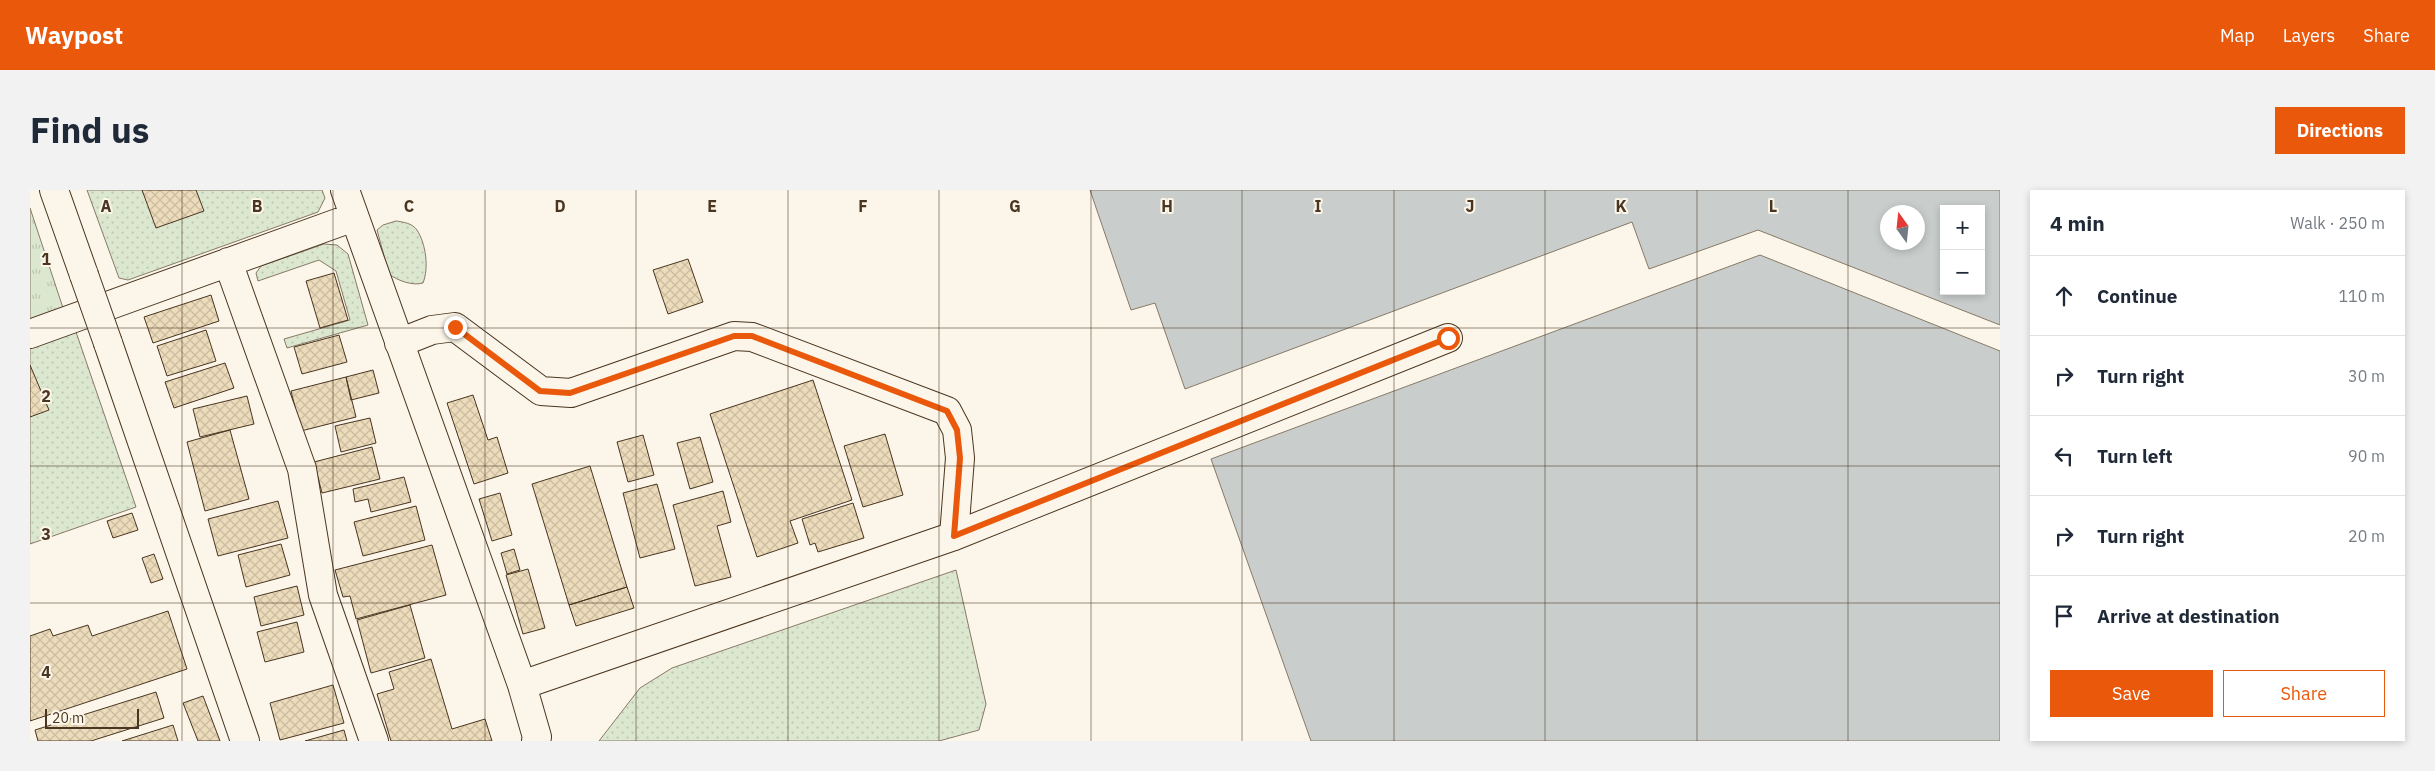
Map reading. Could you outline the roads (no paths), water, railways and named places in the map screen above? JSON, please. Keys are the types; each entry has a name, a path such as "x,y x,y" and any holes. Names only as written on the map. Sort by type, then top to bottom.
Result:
{"street":[{"path":"54,190 245,741"},
{"path":"344,190 522,684 537,737 536,741"},
{"path":"30,334 354,217"},
{"path":"228,262 302,469 323,595 374,741"},
{"path":"399,343 432,330 455,327 540,391 570,393 734,336 752,336 947,411 957,430 960,458 954,536"},
{"path":"522,684 954,536 1448,338"}]}
